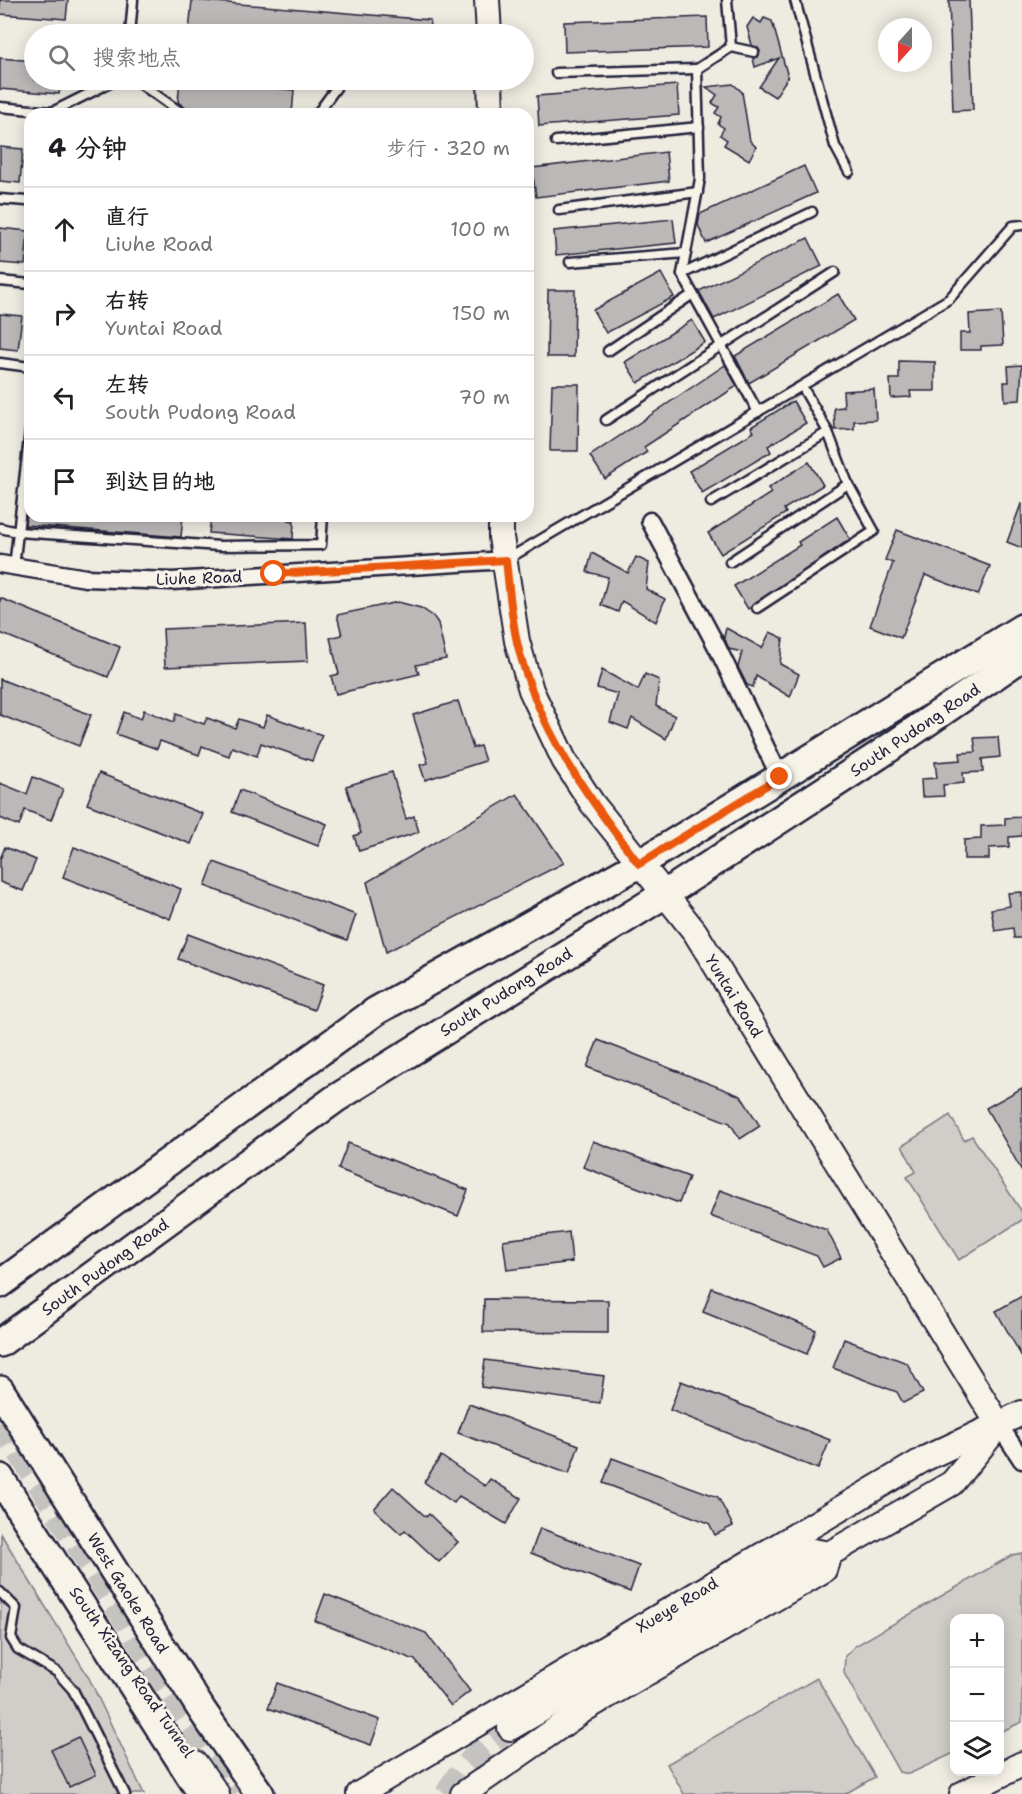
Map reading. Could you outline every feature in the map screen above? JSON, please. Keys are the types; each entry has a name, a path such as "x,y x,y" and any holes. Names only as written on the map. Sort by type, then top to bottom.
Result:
{"main road":[{"name":"South Pudong Road","path":"0,1284 376,1011 639,864 1022,628"},
{"name":"South Pudong Road","path":"0,1343 335,1099 665,894 879,755 1022,657"},
{"name":"West Gaoke Road","path":"0,1390 203,1712 260,1794"},
{"path":"0,1478 202,1794"}],"street":[{"path":"488,0 489,24"},
{"path":"490,90 491,108"},
{"path":"651,521 716,645 780,777"},
{"name":"Yuntai Road","path":"501,522 501,537 517,641 541,713 578,782 639,864 695,932 1022,1460"},
{"name":"Liuhe Road","path":"7,566 86,578 172,581 506,560"},
{"name":"Xueye Road","path":"359,1794 926,1458 1022,1413"},
{"name":"Xueye Road","path":"463,1794 585,1709 824,1570 829,1554 952,1483 999,1425"},
{"name":"South Xizang Road Tunnel","path":"46,1550 217,1794"},
{"path":"510,1728 813,1551 829,1554"},
{"path":"962,1794 1022,1764"}],"lane":[{"path":"131,24 133,0"},
{"path":"727,0 731,47"},
{"path":"795,0 836,146 849,172"},
{"path":"556,73 697,69 731,47 754,52"},
{"path":"697,69 700,179 682,274 758,412"},
{"path":"60,108 96,90"},
{"path":"149,90 175,108"},
{"path":"321,108 335,90"},
{"path":"0,107 24,109"},
{"path":"556,141 699,127"},
{"path":"560,210 698,192"},
{"path":"0,199 24,201"},
{"path":"682,274 812,212"},
{"path":"506,560 949,299 1013,226 1022,225"},
{"path":"570,262 686,253"},
{"path":"606,420 835,272"},
{"path":"0,281 24,283"},
{"path":"608,351 693,294"},
{"path":"0,363 24,366"},
{"path":"757,608 874,531 849,484 828,432 802,386"},
{"path":"711,502 828,432"},
{"path":"730,561 849,484"},
{"path":"7,566 18,532 24,495"},
{"path":"0,528 18,532 220,546 321,545 323,522"},
{"path":"0,1592 16,1608 11,1638 18,1649 57,1672 73,1690 125,1794"}],"shaded area":[{"path":"950,1115 964,1140 972,1136 1022,1212 1022,1220 959,1260 907,1177 916,1172 902,1146"},
{"path":"1,1534 88,1676 144,1794 0,1794"},
{"path":"1022,1553 1022,1722 1004,1730 1004,1614 950,1614 950,1755 909,1774 899,1772 844,1673 845,1656 855,1646 1012,1555"},
{"path":"817,1678 875,1777 845,1794 684,1794 667,1764"}],"building":[{"path":"0,0 68,0 66,19 0,14"},
{"path":"192,0 430,20 430,24 190,24"},
{"path":"949,0 969,0 973,110 953,111"},
{"path":"707,17 708,47 565,52 564,22"},
{"path":"753,18 761,23 764,18 772,21 788,77 775,97 759,87 779,58 755,67 753,58 758,57 760,51 752,45 747,27"},
{"path":"0,58 24,60 24,90 60,90 59,94 0,89"},
{"path":"733,84 742,92 750,141 756,147 749,160 724,145 727,140 720,135 724,128 718,124 721,117 715,113 719,107 712,103 717,95 706,87"},
{"path":"677,85 679,115 539,126 537,96"},
{"path":"179,90 294,90 292,108 186,108 178,102"},
{"path":"0,147 23,149 20,183 0,181"},
{"path":"666,152 669,181 536,197 534,168"},
{"path":"804,166 816,193 706,243 698,225 700,214"},
{"path":"673,219 676,243 556,255 554,231"},
{"path":"0,228 24,231 24,265 0,263"},
{"path":"808,238 822,266 714,319 699,291"},
{"path":"661,273 674,297 606,333 593,310"},
{"path":"548,290 575,290 574,357 547,357"},
{"path":"838,294 854,320 749,383 735,356"},
{"path":"1001,312 1003,345 981,346 981,350 960,350 960,333 970,333 969,314"},
{"path":"0,314 22,316 18,350 0,348"},
{"path":"692,320 705,342 638,383 625,362"},
{"path":"899,361 935,362 935,391 910,391 911,397 891,398 890,379 899,379"},
{"path":"725,365 737,386 644,447 647,452 605,479 590,456"},
{"path":"1022,365 1020,400 1005,401 1004,382 1009,382 1008,366"},
{"path":"552,384 579,384 578,451 550,451"},
{"path":"874,389 876,420 854,421 854,429 835,430 834,408 844,407 843,391"},
{"path":"793,401 806,423 768,446 771,452 702,493 689,471 754,432 751,427"},
{"path":"809,462 823,485 784,509 786,513 721,554 708,533 771,493 768,488"},
{"path":"1022,504 1022,548 1007,542"},
{"path":"837,517 850,539 748,609 734,586 800,545 798,542"},
{"path":"25,522 182,522 181,537 25,525"},
{"path":"210,522 294,522 293,539 209,533"},
{"path":"897,530 990,566 978,595 925,575 901,638 870,626 893,563 885,560"},
{"path":"592,553 628,573 636,557 649,563 646,589 665,599 656,622 622,601 618,612 601,605 608,577 587,572"},
{"path":"0,598 120,647 108,677 0,633"},
{"path":"398,602 421,608 433,616 438,623 446,659 416,665 419,674 336,694 331,676 339,674 330,638 342,635 337,615"},
{"path":"306,623 308,661 165,667 163,629"},
{"path":"726,628 762,648 770,632 783,638 780,664 799,674 790,697 756,676 753,687 747,685 738,667 742,652 729,649 724,637"},
{"path":"602,670 638,690 645,674 659,680 656,706 675,716 666,739 632,718 628,729 610,722 618,694 597,688"},
{"path":"0,679 91,715 79,746 0,715"},
{"path":"458,701 473,748 480,746 485,761 425,780 420,765 428,763 413,715"},
{"path":"144,710 174,722 176,714 204,724 207,718 235,728 239,719 263,727 267,715 322,735 312,761 261,743 257,756 232,747 229,756 202,746 199,755 160,741 157,749 116,734 124,712 141,719"},
{"path":"998,737 1000,757 982,759 983,772 963,773 964,783 943,785 944,796 922,797 921,779 937,778 935,762 961,760 960,753 976,752 974,738"},
{"path":"392,772 406,819 414,816 419,832 359,851 354,836 361,833 346,786"},
{"path":"99,773 203,814 191,844 87,804"},
{"path":"33,777 63,789 51,820 25,810 19,826 0,818 0,783 27,794"},
{"path":"240,790 327,824 318,846 232,812"},
{"path":"517,794 564,863 386,952 367,882"},
{"path":"1022,817 1022,836 1009,837 1009,847 989,848 989,859 964,859 964,840 981,839 981,826 1005,825 1005,818"},
{"path":"5,847 36,860 23,891 0,882 0,859"},
{"path":"74,847 181,889 170,919 63,877"},
{"path":"214,862 356,915 347,940 205,886"},
{"path":"1022,892 1022,938 1014,938 1013,928 995,931 991,909 1010,906 1008,893"},
{"path":"188,934 323,985 314,1010 178,959"},
{"path":"598,1040 741,1096 760,1126 740,1139 730,1123 587,1067"},
{"path":"1022,1088 1022,1171 986,1108"},
{"path":"593,1141 689,1177 679,1203 583,1167"},
{"path":"348,1143 468,1190 458,1216 338,1169"},
{"path":"720,1190 827,1230 841,1258 823,1267 817,1256 710,1216"},
{"path":"569,1232 572,1262 507,1270 503,1240"},
{"path":"712,1288 816,1330 807,1354 703,1312"},
{"path":"1022,1296 1022,1357 996,1311"},
{"path":"484,1299 608,1300 608,1333 483,1332"},
{"path":"844,1339 907,1363 923,1393 903,1403 897,1392 833,1368"},
{"path":"485,1360 604,1376 600,1403 481,1387"},
{"path":"681,1381 830,1440 818,1469 670,1410"},
{"path":"469,1404 579,1445 569,1474 458,1433"},
{"path":"441,1456 485,1486 490,1479 521,1498 506,1524 459,1496 454,1503 424,1482"},
{"path":"612,1458 718,1497 733,1526 715,1535 709,1523 603,1483"},
{"path":"393,1487 426,1517 429,1514 458,1542 439,1562 405,1530 401,1534 374,1509"},
{"path":"540,1528 639,1566 630,1592 531,1553"},
{"path":"325,1594 426,1633 470,1691 451,1706 415,1660 315,1621"},
{"path":"277,1683 380,1720 371,1745 268,1708"},
{"path":"78,1737 96,1775 69,1787 51,1750"}],"tunnel":[{"path":"0,1422 235,1794"},
{"path":"447,1794 459,1774 474,1757 510,1728"}],"route":[{"path":"274,574 506,560 512,615 523,666 551,737 592,803 639,864 780,777"}]}
